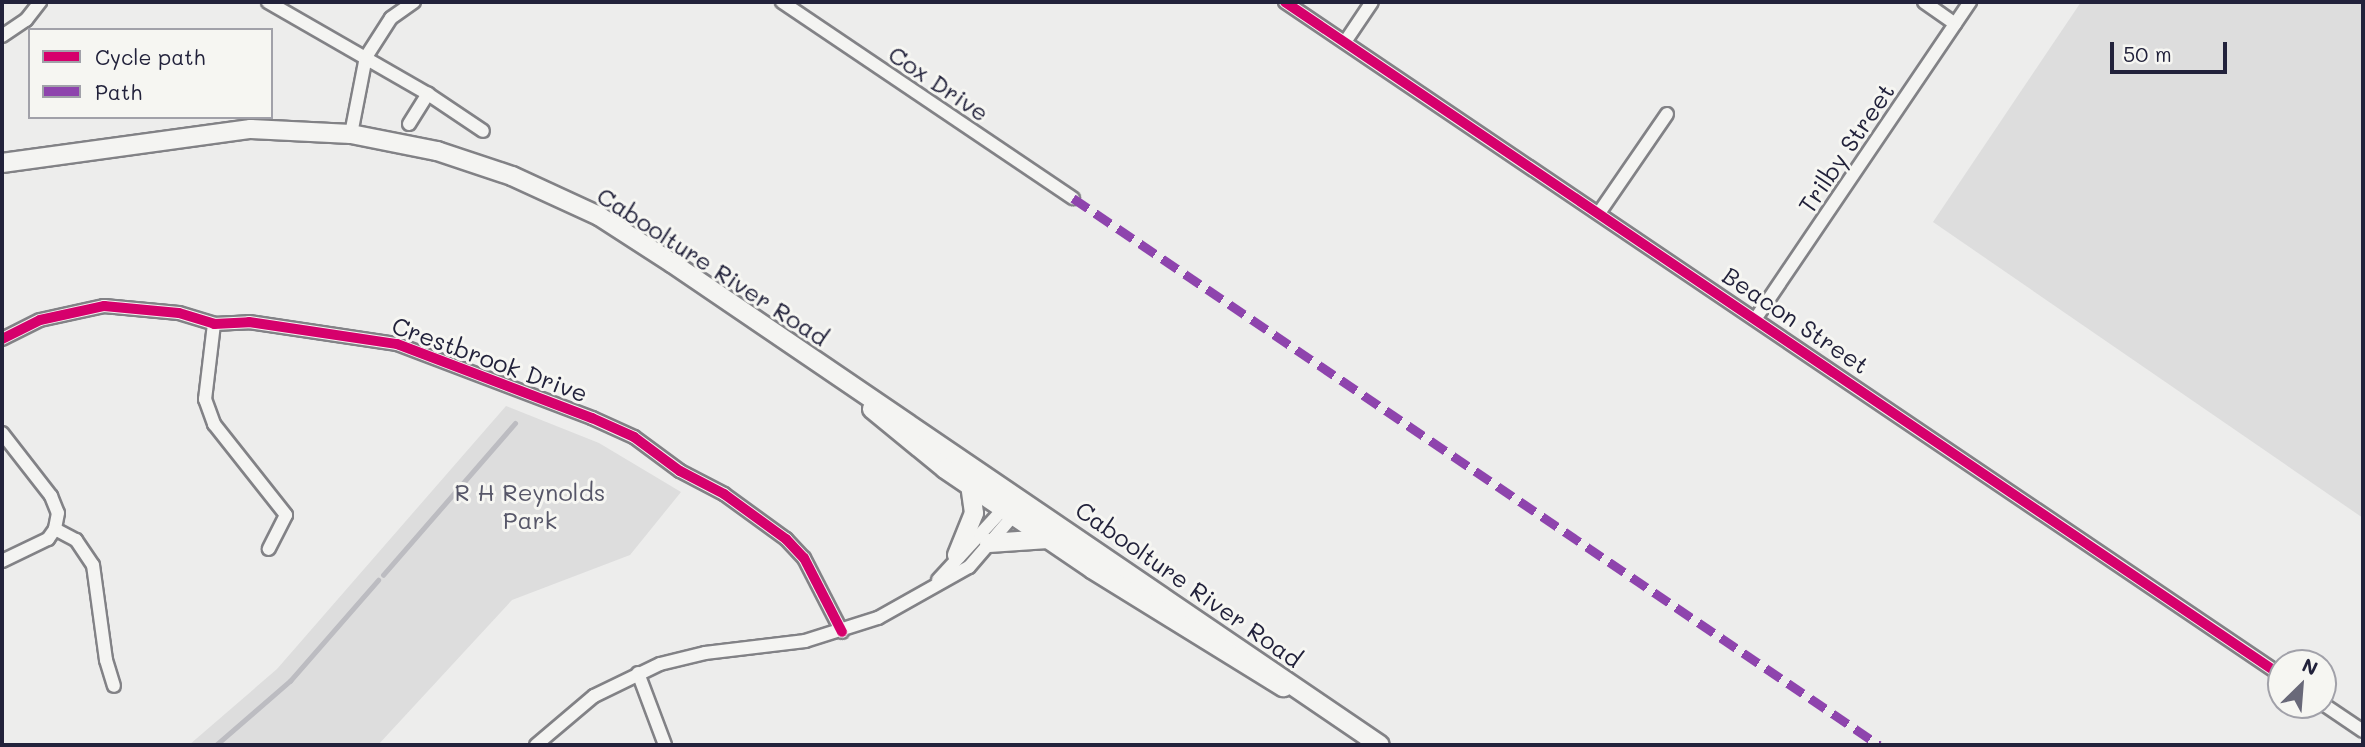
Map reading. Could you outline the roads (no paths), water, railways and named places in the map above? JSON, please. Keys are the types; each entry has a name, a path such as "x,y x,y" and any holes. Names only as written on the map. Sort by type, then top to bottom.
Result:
{"main road":[{"name":"Caboolture River Road","path":"2,163 251,129 351,134 464,159 512,176 599,216 1021,497 1266,663 1315,702 1380,745"},
{"name":"Caboolture River Road","path":"825,368 970,486 1202,641 1315,702"},
{"path":"957,555 974,513 970,486"},
{"path":"989,543 1048,539"}],"street":[{"path":"2,36 26,20 40,2"},
{"path":"268,2 428,94 483,131"},
{"path":"351,134 366,57 391,18 414,2"},
{"name":"Cox Drive","path":"782,2 1073,198"},
{"name":"Beacon Street","path":"1285,2 2267,665"},
{"path":"1345,42 1372,2"},
{"path":"1924,2 1955,24"},
{"name":"Trilby Street","path":"1756,318 1970,2"},
{"path":"409,124 428,94"},
{"path":"1600,213 1667,114"},
{"name":"Crestbrook Drive","path":"2,339 40,320 104,306 179,313 214,324 249,322 397,344 463,372 510,384 634,438 786,539 818,579 842,632"},
{"path":"214,324 205,399 214,424 286,515 269,549"},
{"path":"2,433 51,496 58,513 55,529 48,539 2,561"},
{"path":"536,745 594,696 638,673 705,653 842,632 898,609 935,584 969,567 1021,497"},
{"path":"935,584 957,555 1009,512"},
{"path":"55,529 76,540 93,565 106,660 114,685"},
{"path":"638,673 665,745"},
{"path":"2337,713 2363,731"}],"waterway":[{"path":"383,575 515,423"},
{"path":"216,745 290,681 378,580"}],"park label":[{"name":"R H Reynolds Park","path":"530,506"}]}
